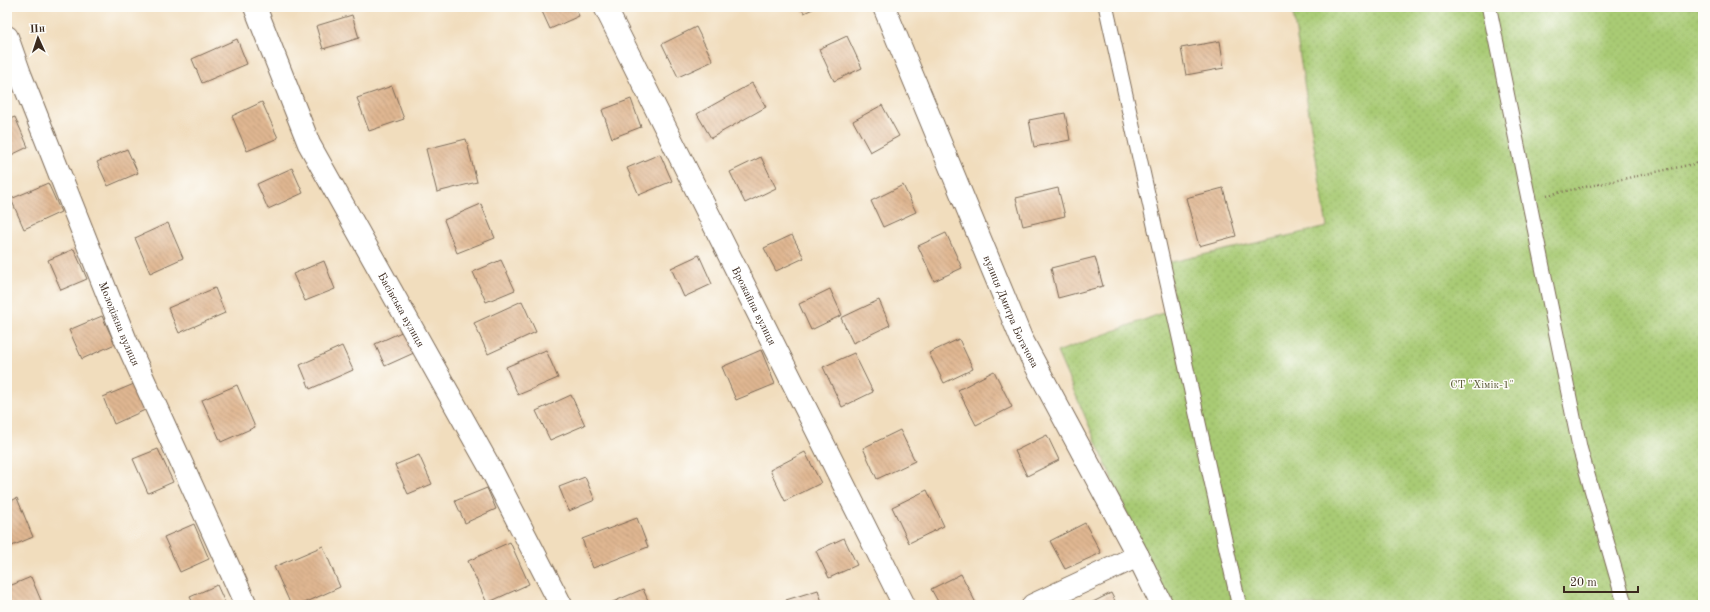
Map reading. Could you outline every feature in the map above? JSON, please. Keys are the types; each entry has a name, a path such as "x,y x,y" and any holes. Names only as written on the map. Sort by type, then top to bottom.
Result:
{"street":[{"name":"Басівська вулиця","path":"255,7 309,144 492,471 561,605"},
{"name":"Врожайна вулиця","path":"605,7 904,605"},
{"name":"вулиця Дмитра Богачова","path":"884,7 1021,338 1138,556 1162,605"},
{"name":"Молодіжна вулиця","path":"7,37 20,74 126,341 246,605"},
{"path":"1033,605 1138,556"}],"lane":[{"path":"1106,7 1239,605"},
{"path":"1489,7 1530,199 1580,449 1625,605"}],"path":[{"path":"1530,199 1703,162"}],"green space":[{"name":"СТ \"Хімік-1\"","path":"1292,7 1703,7 1703,605 1171,605 1140,543 1057,352 1176,308 1167,263 1327,227"}],"building":[{"path":"540,7 575,7 579,16 550,29"},
{"path":"801,7 817,7 804,13"},
{"path":"352,15 359,38 323,49 316,26"},
{"path":"696,27 713,61 678,77 662,44"},
{"path":"847,36 862,68 834,81 819,49"},
{"path":"237,39 247,64 202,83 192,59"},
{"path":"1220,41 1224,68 1186,75 1181,48"},
{"path":"752,83 766,107 711,138 697,114"},
{"path":"392,86 404,119 369,131 357,98"},
{"path":"631,99 641,127 612,138 602,110"},
{"path":"262,102 278,138 247,151 232,116"},
{"path":"882,105 899,136 870,152 853,121"},
{"path":"1065,113 1070,140 1034,147 1029,120"},
{"path":"15,117 28,147 7,157 7,120"},
{"path":"466,139 477,182 437,192 426,149"},
{"path":"127,149 138,173 108,186 97,162"},
{"path":"660,154 672,181 639,195 627,168"},
{"path":"761,157 776,188 745,203 730,172"},
{"path":"292,168 303,193 268,209 257,184"},
{"path":"48,183 61,212 24,229 11,199"},
{"path":"903,185 916,212 883,227 871,201"},
{"path":"1058,188 1065,216 1023,226 1016,198"},
{"path":"1223,188 1236,236 1199,246 1186,198"},
{"path":"481,204 495,238 457,253 444,220"},
{"path":"168,223 183,258 150,273 135,238"},
{"path":"946,233 962,268 934,281 918,246"},
{"path":"792,235 804,258 776,271 764,248"},
{"path":"74,249 87,279 61,290 48,260"},
{"path":"699,255 712,284 684,297 671,268"},
{"path":"1095,257 1103,286 1058,298 1051,268"},
{"path":"501,260 515,290 486,302 473,272"},
{"path":"324,261 335,289 305,301 293,274"},
{"path":"215,288 225,313 179,333 168,308"},
{"path":"830,289 842,315 811,330 799,304"},
{"path":"879,300 890,325 853,343 841,318"},
{"path":"522,301 536,332 488,354 474,323"},
{"path":"102,316 115,344 82,359 69,330"},
{"path":"406,330 416,352 385,366 375,344"},
{"path":"959,339 973,369 944,383 929,353"},
{"path":"342,346 353,370 310,389 300,365"},
{"path":"546,350 558,378 518,395 506,367"},
{"path":"761,350 775,384 736,400 722,367"},
{"path":"854,353 873,392 842,407 823,367"},
{"path":"994,371 1012,407 976,425 958,390"},
{"path":"134,384 145,410 114,424 103,397"},
{"path":"237,385 255,427 221,442 202,400"},
{"path":"571,395 585,425 550,440 536,411"},
{"path":"900,430 915,461 877,479 863,448"},
{"path":"1047,435 1059,460 1027,476 1015,451"},
{"path":"158,449 173,482 148,493 133,459"},
{"path":"805,452 821,483 785,501 770,470"},
{"path":"419,455 432,484 408,494 395,465"},
{"path":"585,477 595,500 569,511 559,487"},
{"path":"487,488 496,509 465,523 455,501"},
{"path":"927,490 944,526 909,543 892,507"},
{"path":"17,498 33,537 7,548 7,503"},
{"path":"637,518 648,547 593,568 582,539"},
{"path":"1085,523 1101,553 1065,569 1050,541"},
{"path":"194,524 209,559 180,572 164,537"},
{"path":"844,538 857,565 829,578 816,551"},
{"path":"510,542 529,584 487,603 468,561"},
{"path":"323,546 340,587 300,605 291,605 274,567"},
{"path":"961,574 977,605 940,605 931,589"},
{"path":"31,577 43,605 7,605 7,587"},
{"path":"217,585 226,605 194,605 190,597"},
{"path":"643,589 650,605 606,605"},
{"path":"818,590 823,605 788,605 786,600"},
{"path":"1111,593 1117,605 1087,605"}]}
